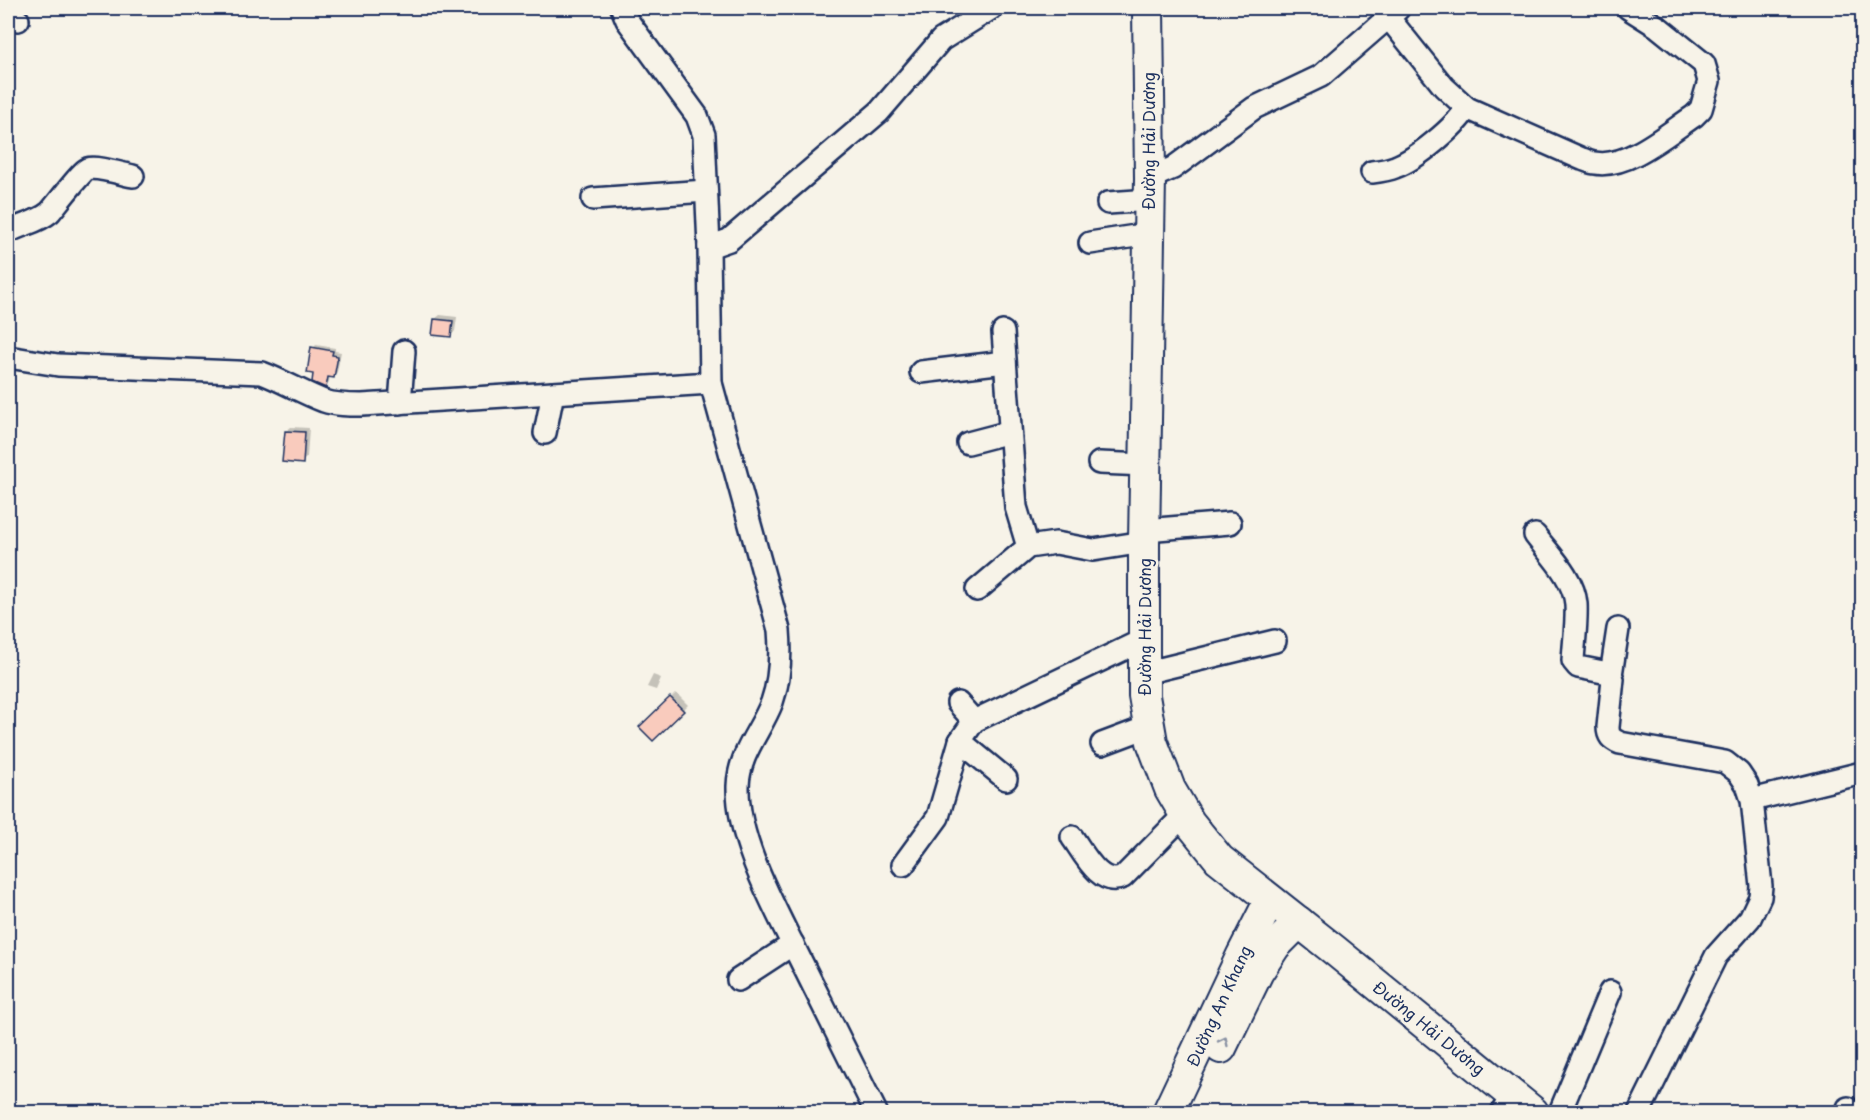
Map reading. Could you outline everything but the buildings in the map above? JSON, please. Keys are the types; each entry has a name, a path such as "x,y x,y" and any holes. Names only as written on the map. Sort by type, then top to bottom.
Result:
{"highway":[{"name":"Đường Hải Dương","path":"1148,8 1150,189 1144,536 1144,696 1152,742 1167,779 1187,818 1219,860 1299,922 1515,1107"},
{"name":"Đường An Khang","path":"1168,1113 1270,900"},
{"name":"Đường An Khang","path":"1189,1113 1258,972 1275,946 1299,922"}],"street":[{"path":"622,8 627,20 702,126 709,247 711,383 776,620 781,650 772,702 748,746 741,765 738,784 740,816 749,847 793,944 876,1113"},
{"path":"709,247 729,240 872,118 941,40 992,8"},
{"path":"1108,203 1150,189 1173,168 1254,108 1321,76 1394,12 1444,87 1467,108 1595,163 1620,161 1637,154 1694,116 1701,109 1709,81 1704,64 1658,27 1628,8"},
{"path":"1372,172 1398,166 1414,157 1459,121 1467,108"},
{"path":"8,232 40,219 50,212 83,170 98,169 133,176"},
{"path":"593,199 706,191"},
{"path":"1090,243 1149,234"},
{"path":"1003,332 1016,507 1028,547"},
{"path":"400,403 404,351"},
{"path":"8,357 58,365 262,373 333,403 362,405 711,383"},
{"path":"921,372 1005,362"},
{"path":"545,433 553,393"},
{"path":"968,443 1010,432"},
{"path":"1099,463 1146,465"},
{"path":"977,590 1028,547 1056,543 1093,550 1144,536 1230,523"},
{"path":"1535,535 1568,580 1573,592 1576,603 1573,661 1578,667 1611,675"},
{"path":"1618,629 1611,675 1614,683 1608,735 1612,740 1620,743 1725,762 1739,773 1747,785 1752,800 1761,886 1758,903 1750,918 1716,957 1639,1113"},
{"path":"903,865 938,817 960,741 974,721 1145,639"},
{"path":"1144,673 1275,641"},
{"path":"958,703 974,721"},
{"path":"1102,744 1150,726"},
{"path":"960,741 1006,779"},
{"path":"1752,800 1863,773"},
{"path":"1072,837 1098,872 1107,879 1117,880 1187,818"},
{"path":"1128,889 1187,818"},
{"path":"738,980 793,944"},
{"path":"1560,1113 1610,992"}]}
